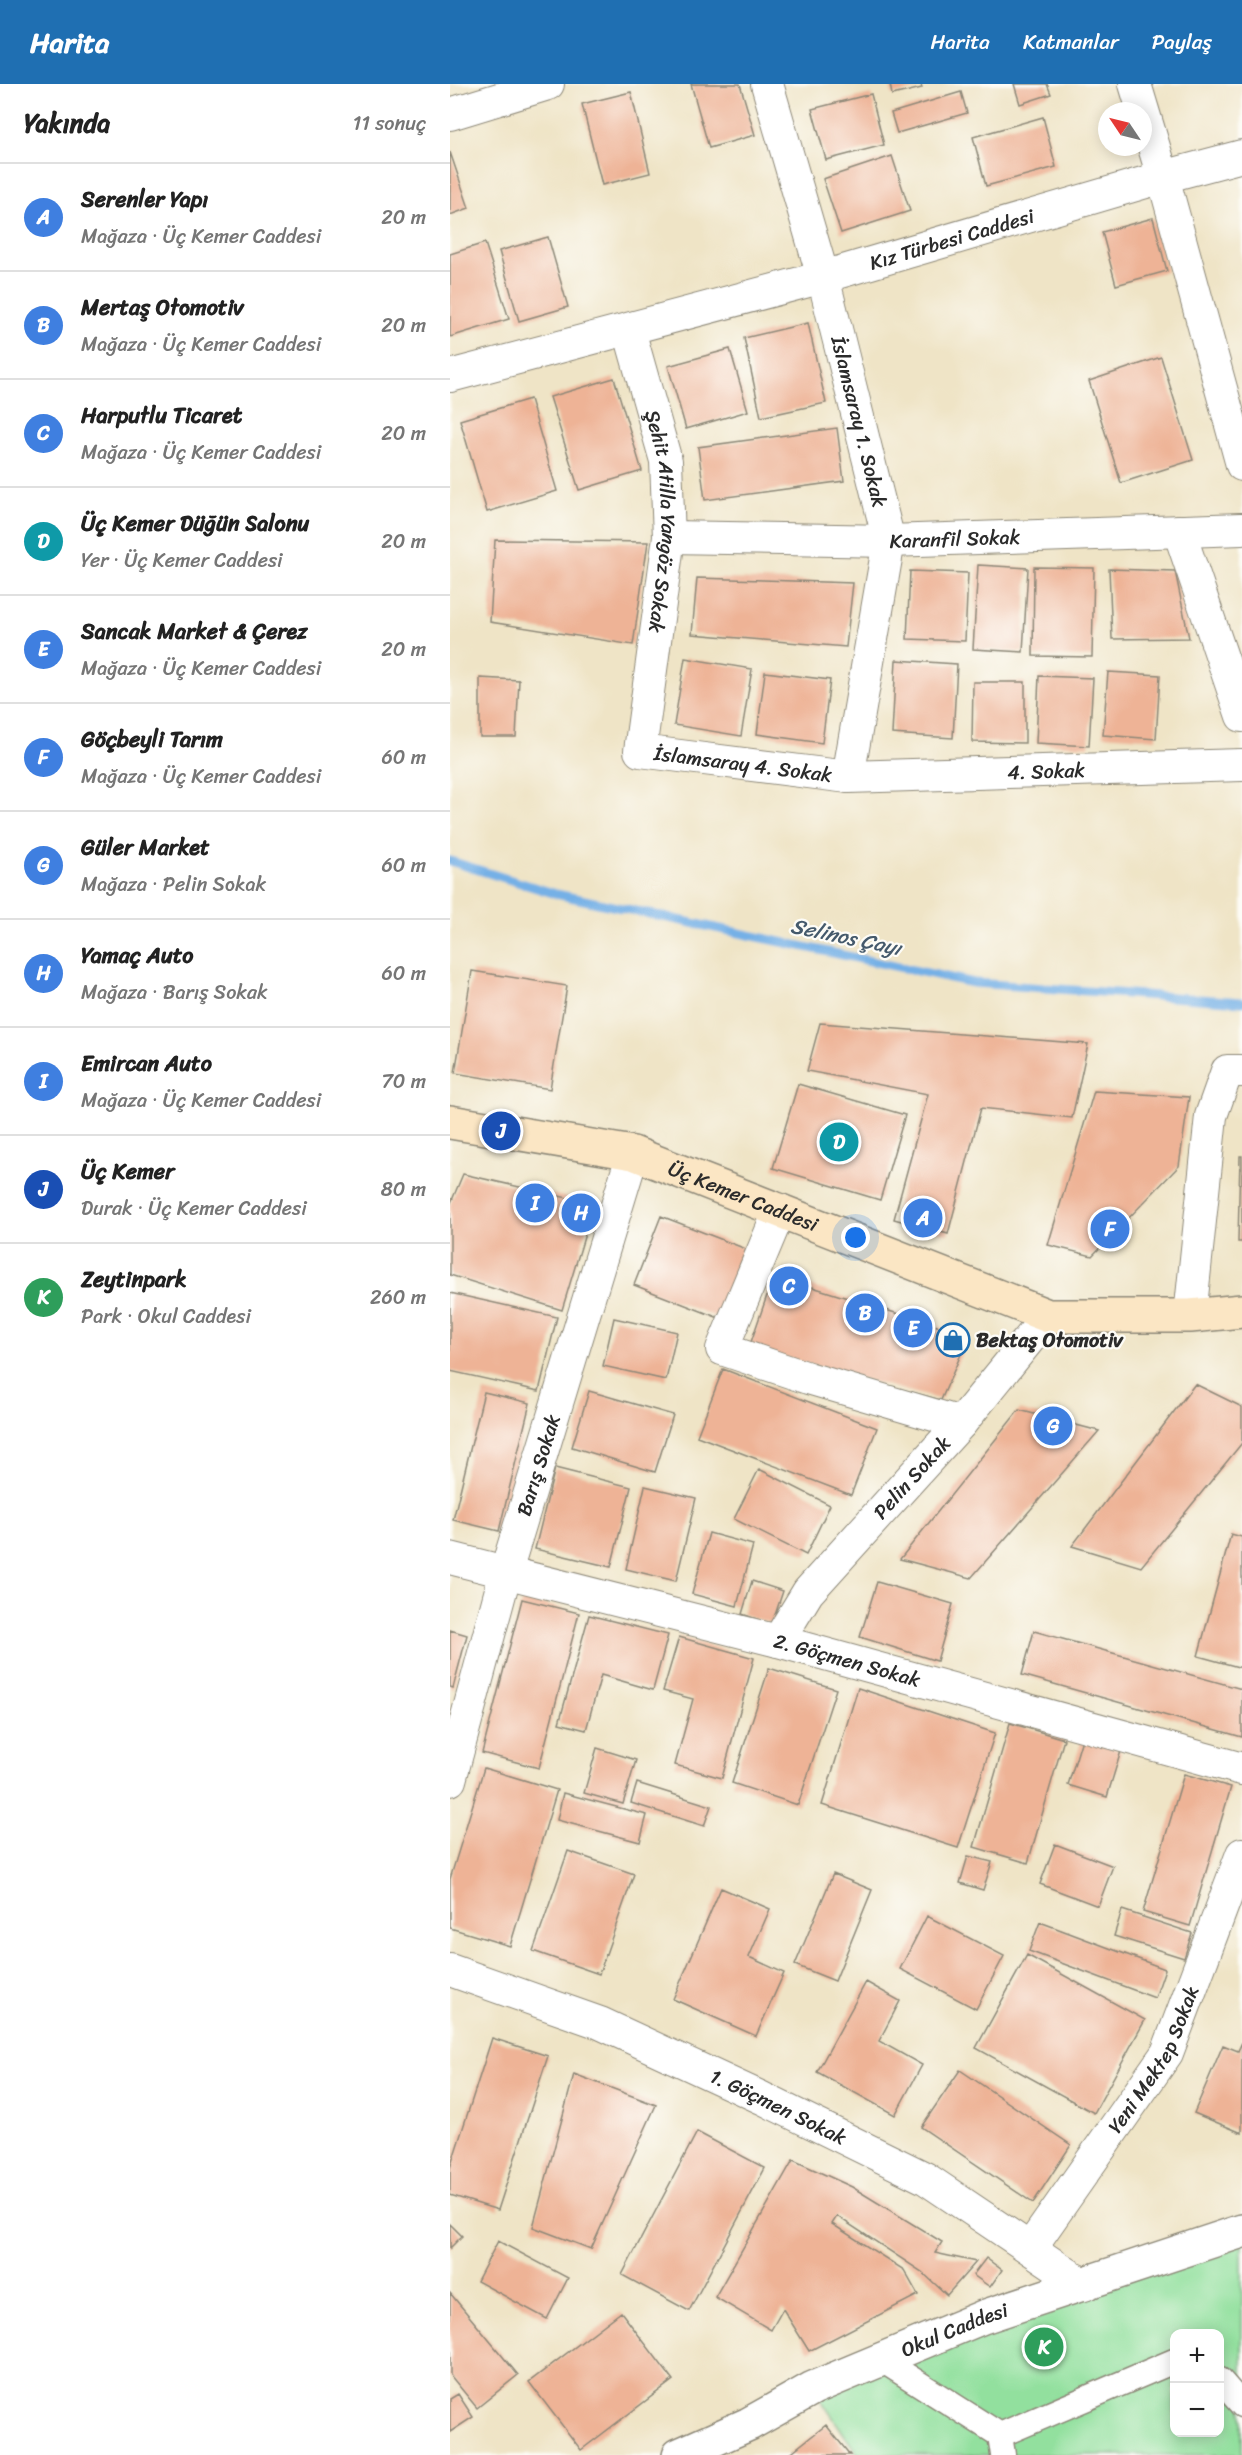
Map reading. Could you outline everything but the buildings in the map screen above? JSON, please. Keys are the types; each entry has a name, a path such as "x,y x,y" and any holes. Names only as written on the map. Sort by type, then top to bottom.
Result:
{"main road":[{"name":"Üç Kemer Caddesi","path":"450,1122 633,1153 1048,1316 1190,1316 1242,1311"}],"street":[{"name":"İslamsaray 1. Sokak","path":"767,84 823,277 889,541 848,777"},
{"path":"1135,84 1232,394 1242,465"},
{"path":"450,114 532,86"},
{"name":"Kız Türbesi Caddesi","path":"450,376 823,277 1242,156"},
{"name":"Şehit Atilla Yangöz Sokak","path":"628,330 666,461 669,537 640,751"},
{"name":"Karanfil Sokak","path":"669,537 889,541 1242,529"},
{"path":"1179,531 1242,716"},
{"name":"İslamsaray 4. Sokak","path":"640,751 848,777"},
{"name":"4. Sokak","path":"848,777 1242,765"},
{"path":"1190,1316 1211,1116 1227,1071 1242,1071"},
{"name":"Barış Sokak","path":"450,1780 506,1571 633,1153"},
{"path":"780,1210 722,1349 808,1378 961,1424"},
{"name":"Pelin Sokak","path":"778,1641 808,1592 961,1424 1048,1316"},
{"name":"2. Göçmen Sokak","path":"450,1558 778,1641 1242,1769"},
{"name":"Yeni Mektep Sokak","path":"1031,2247 1167,2053 1242,1854"},
{"name":"1. Göçmen Sokak","path":"450,1970 600,2023 762,2098 925,2178 1083,2284"},
{"name":"Okul Caddesi","path":"679,2455 749,2424 813,2388 983,2317 1242,2231"},
{"path":"882,2360 1001,2445 1170,2363"},
{"path":"1223,2383 1242,2405"}],"green space":[{"path":"1242,2231 1242,2455 858,2455 813,2388"}],"waterway":[{"name":"Selinos Çayı","path":"450,861 556,894 974,983 1242,1002"}],"place":[{"name":"Üç Kemer","path":"501,1131"},
{"name":"Üç Kemer Düğün Salonu","path":"839,1142"},
{"name":"Emircan Auto","path":"535,1203"},
{"name":"Yamaç Auto","path":"581,1213"},
{"name":"Serenler Yapı","path":"923,1218"},
{"name":"Göçbeyli Tarım","path":"1110,1229"},
{"name":"Harputlu Ticaret","path":"789,1286"},
{"name":"Mertaş Otomotiv","path":"865,1313"},
{"name":"Sancak Market & Çerez","path":"913,1328"},
{"name":"Bektaş Otomotiv","path":"953,1340"},
{"name":"Güler Market","path":"1053,1426"},
{"name":"Zeytinpark","path":"1044,2347"}]}
